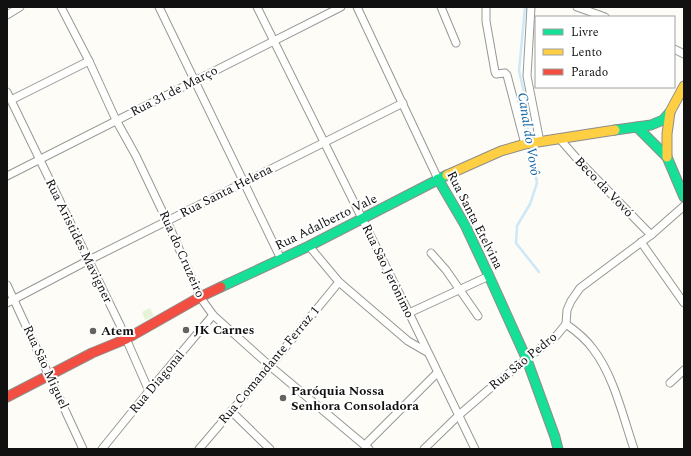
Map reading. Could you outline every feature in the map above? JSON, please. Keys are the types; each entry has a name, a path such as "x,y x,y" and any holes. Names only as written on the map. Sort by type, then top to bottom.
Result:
{"street":[{"path":"7,15 20,7"},
{"name":"Rua do Cruzeiro","path":"61,7 89,61 116,120 136,156 167,221 200,297 213,315 270,366 367,447"},
{"path":"159,7 281,259"},
{"name":"Rua São Jerônimo","path":"257,7 323,142 410,313 476,449"},
{"name":"Rua 31 de Março","path":"7,176 341,7"},
{"name":"Rua Santa Etelvina","path":"358,7 438,179 465,225 489,276 527,360 558,449"},
{"path":"441,7 456,43"},
{"path":"486,7 486,21 495,72 496,74 505,73 507,75 532,143"},
{"path":"531,7 527,76 532,143"},
{"path":"577,7 602,16"},
{"path":"675,50 684,54"},
{"path":"11,100 89,61"},
{"path":"667,157 667,134 670,112 684,86"},
{"name":"Rua Aristides Mavigner","path":"7,92 89,260 126,339 148,391"},
{"name":"Rua Santa Helena","path":"7,303 89,260 402,103"},
{"name":"Rua Adalberto Vale","path":"7,397 92,353 126,339 200,297 309,246 476,161 501,151 532,143 646,126 663,120 670,112"},
{"path":"637,127 667,157 683,194"},
{"name":"Beco da Vovó","path":"559,138 579,161 651,234"},
{"name":"Rua São Pedro","path":"424,449 459,415 488,390 557,335 566,324 567,310 580,288 641,242 684,206"},
{"path":"641,242 684,303"},
{"path":"309,246 339,282 408,341 428,352"},
{"path":"431,253 446,270 478,316"},
{"path":"410,313 489,276"},
{"name":"Rua Comandante Ferraz 1","path":"199,449 339,282"},
{"name":"Rua São Miguel","path":"7,285 83,449"},
{"name":"Rua Diagonal","path":"102,449 148,391 213,315"},
{"path":"566,324 593,348 604,366 617,397 634,449"},
{"path":"670,383 684,370"},
{"path":"367,447 438,373"},
{"path":"231,411 270,449"}],"green space":[{"path":"150,308 154,316 145,320 142,312"}],"waterway":[{"name":"Canal do Vovô","path":"525,7 519,71 528,109 528,130 530,141"},
{"name":"Canal do Vovô","path":"531,146 537,183 530,204 517,226 516,243 539,272"}],"traffic: fast":[{"path":"615,130 651,125 663,120 670,112"},
{"path":"637,127 667,157 684,197"},
{"path":"221,287 309,246 447,175"},
{"path":"438,179 465,225 527,360 558,449"}],"traffic: slow":[{"path":"667,157 667,134 670,112 684,86"},
{"path":"447,175 501,151 525,144 615,130"}],"traffic: jam":[{"path":"7,397 92,353 126,339 200,297 221,287"}],"place":[{"name":"JK Carnes","path":"186,330"},
{"name":"Atem","path":"93,331"},
{"name":"Paróquia Nossa Senhora Consoladora","path":"283,398"}]}
